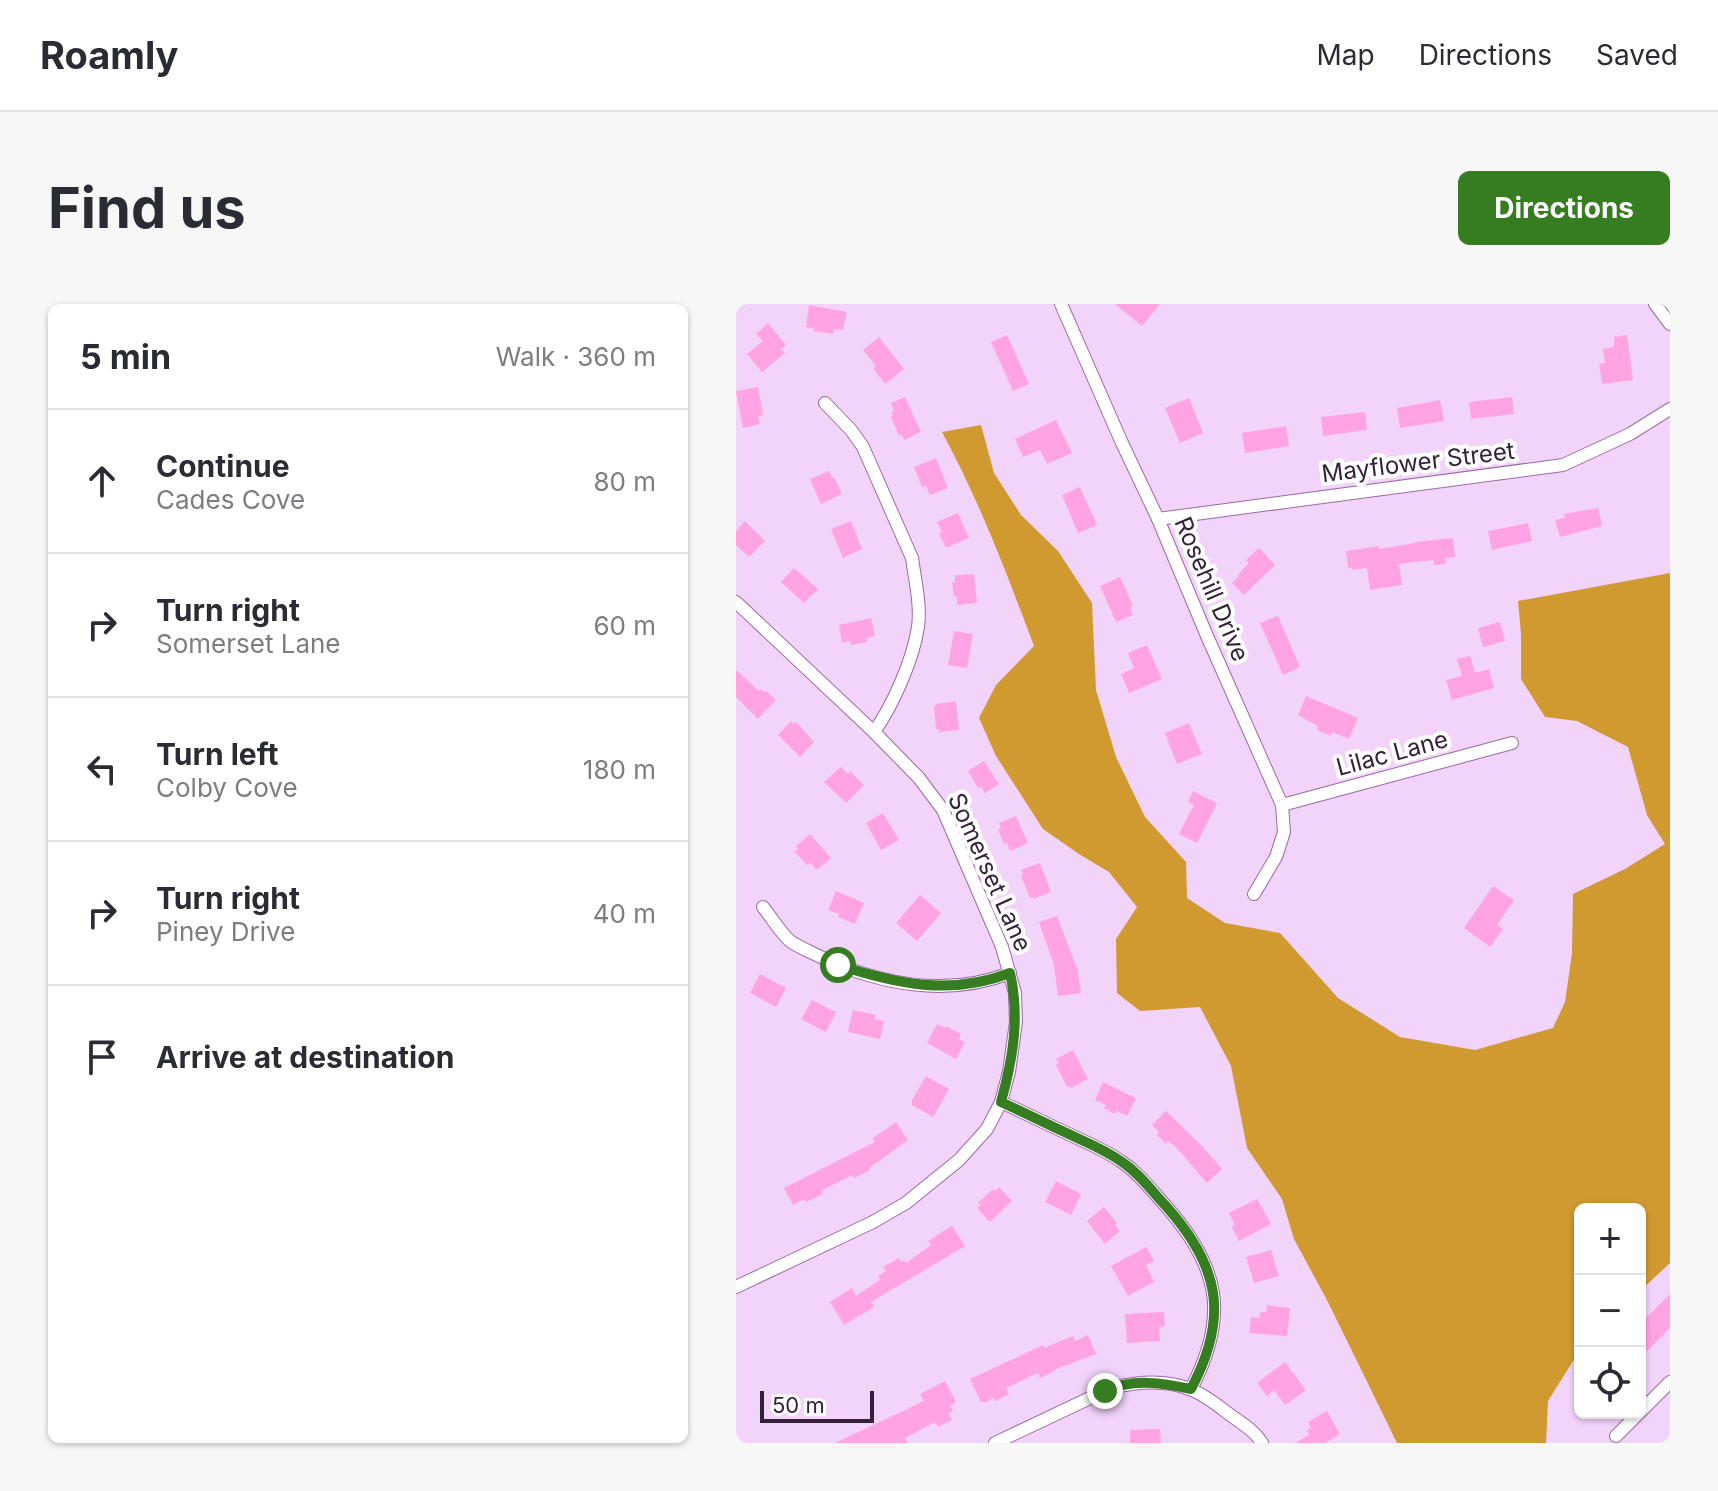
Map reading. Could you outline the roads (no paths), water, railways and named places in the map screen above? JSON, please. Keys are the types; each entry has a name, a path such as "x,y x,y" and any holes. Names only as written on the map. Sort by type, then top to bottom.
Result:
{"street":[{"name":"Rosehill Drive","path":"1061,304 1282,805 1284,832 1276,857 1254,894"},
{"path":"1655,304 1670,324"},
{"path":"825,403 863,447 912,558 915,576 918,626 894,700 874,732"},
{"name":"Mayflower Street","path":"1158,519 1563,465 1630,434 1670,409"},
{"name":"Somerset Lane","path":"736,602 874,732 919,778 943,810 1002,947 1015,993 1016,1022 1001,1102 987,1129 959,1160 906,1203 858,1230 736,1287"},
{"name":"Lilac Lane","path":"1282,805 1512,743"},
{"path":"763,907 790,941 838,965 865,974 921,986 943,986 989,981 1010,973"},
{"path":"1001,1102 1106,1151 1122,1162 1137,1173 1191,1236 1210,1278 1215,1316 1206,1356 1191,1389"},
{"path":"1646,1405 1670,1382"},
{"path":"995,1443 1111,1388 1162,1383 1191,1389 1212,1401 1256,1434 1262,1443"},
{"path":"1616,1436 1632,1419"}]}
